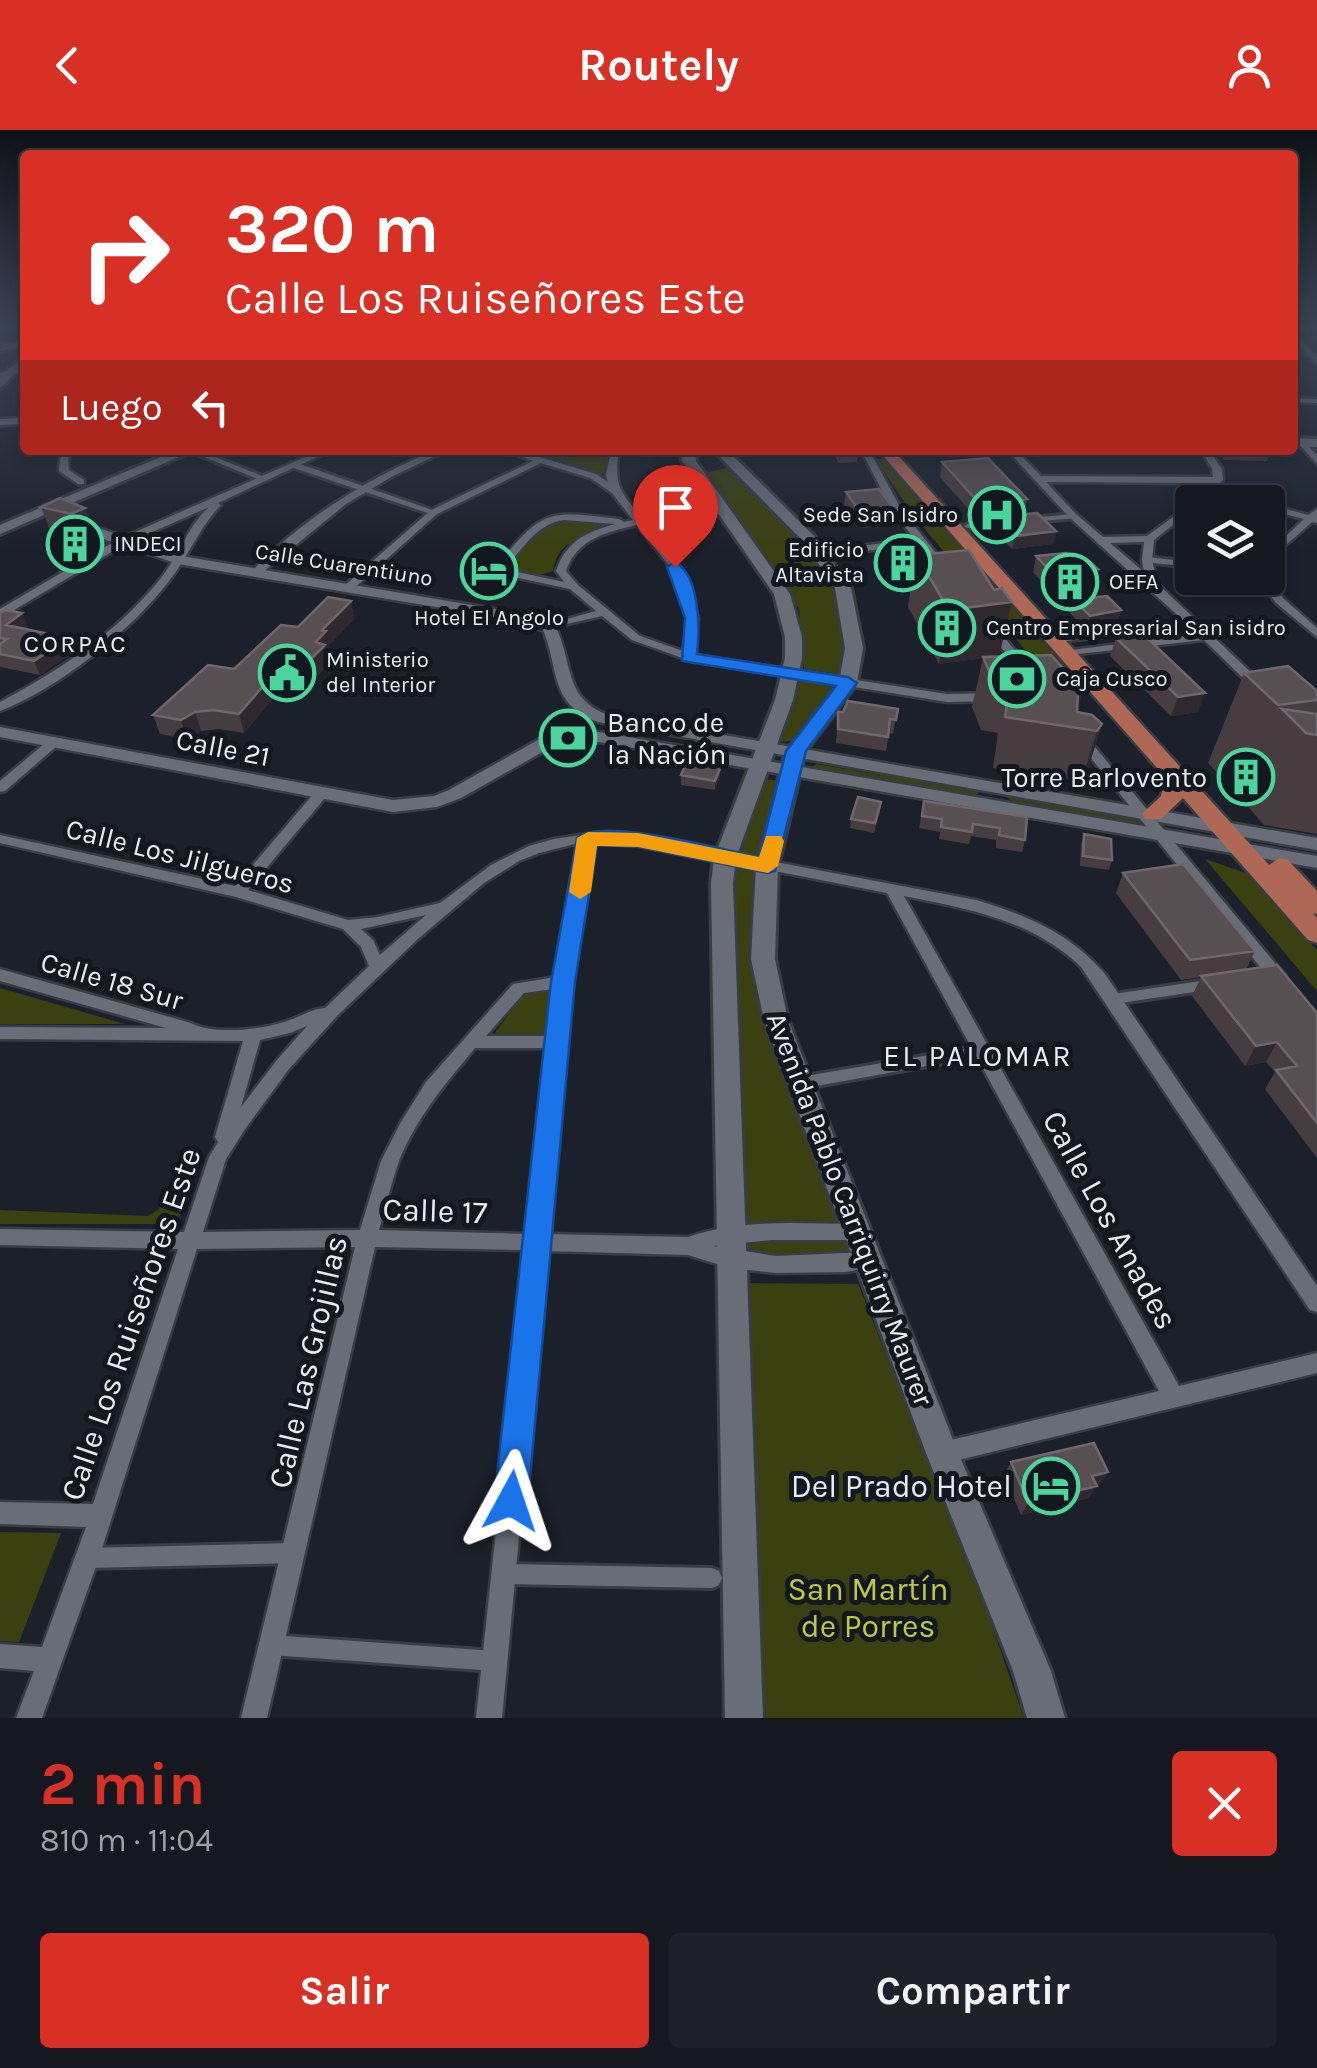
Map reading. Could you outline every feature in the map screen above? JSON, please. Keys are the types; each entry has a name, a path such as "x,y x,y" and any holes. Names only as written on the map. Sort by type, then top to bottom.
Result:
{"main road":[{"path":"0,530 154,455"},
{"path":"0,512 81,482 173,455"},
{"name":"Avenida Pablo Carriquirry Maurer","path":"690,455 696,471 792,614 796,636 792,674 725,858 722,883 744,1718"},
{"path":"724,455 820,554 843,588 854,648 848,683"},
{"path":"887,455 968,526 1068,646 1087,688 1222,827 1269,854 1317,906"},
{"path":"887,455 1245,840 1317,934"},
{"path":"696,471 733,466"},
{"path":"0,521 81,482"},
{"name":"Avenida Pablo Carriquirry Maurer","path":"848,683 793,760 768,866 763,958 776,1020 942,1453 1032,1671 1046,1718"},
{"path":"1148,813 1172,798 1175,778"}],"street":[{"path":"1304,440 1317,461"},
{"path":"67,455 64,470 81,482"},
{"path":"203,455 264,478"},
{"path":"0,614 120,542 317,455"},
{"path":"254,574 315,519 359,488 433,455"},
{"path":"520,455 593,476 611,475"},
{"path":"612,455 615,491"},
{"path":"886,455 897,510 955,584"},
{"path":"1016,455 1073,516 1152,584 1264,692"},
{"path":"1208,455 1218,470 1215,485"},
{"path":"347,589 434,512 536,462"},
{"path":"294,465 434,512"},
{"path":"593,476 615,491 675,567 693,618 688,658"},
{"path":"1037,478 1218,480"},
{"path":"1058,501 1093,480"},
{"path":"1190,480 1198,485"},
{"path":"0,707 72,666 112,633 166,580 206,512 234,492"},
{"path":"725,510 638,523 582,539 562,560 561,571 629,634 688,658 947,698 1007,696"},
{"name":"Calle Cuarentiuno","path":"40,511 178,560 505,614 549,627"},
{"path":"1285,511 1315,517"},
{"path":"968,526 1073,516"},
{"path":"1285,543 1315,517"},
{"path":"574,587 520,577 504,568 536,524 554,518 638,523"},
{"path":"1103,540 1149,540 1175,519"},
{"path":"1149,540 1146,560 1152,584"},
{"path":"820,554 920,542"},
{"path":"1146,560 1175,564"},
{"path":"541,580 561,571"},
{"path":"1275,595 1317,634"},
{"path":"604,612 549,627 561,651 564,687 570,700 586,715 626,732 992,796 1163,836 1317,844"},
{"path":"978,612 1036,682"},
{"path":"1068,646 1193,623"},
{"path":"1068,646 1207,636"},
{"path":"652,646 690,637"},
{"path":"1072,726 1148,813 1280,981"},
{"name":"Calle 21","path":"0,732 393,806 437,801 474,785 550,740 626,732"},
{"path":"0,788 54,742"},
{"path":"238,892 320,795"},
{"path":"992,796 1148,813 1222,827"},
{"path":"488,1718 563,982 588,838"},
{"name":"Calle Los Ruiseñores Este","path":"29,1718 101,1516 218,1157 256,1098 331,1008 449,903 504,863 552,844 588,838 638,840 942,898 1029,921 1053,934 1086,959 1317,1303"},
{"name":"Calle Los Jilgueros","path":"0,839 238,892 348,924 408,916 449,903"},
{"path":"552,844 570,849 585,863"},
{"path":"1269,854 1317,862"},
{"name":"Calle Los Anades","path":"892,888 1174,1397"},
{"path":"907,915 921,903 942,898"},
{"path":"348,924 368,944 377,967"},
{"name":"Calle 18 Sur","path":"0,976 210,1034"},
{"path":"1257,978 1280,981"},
{"name":"Calle Las Grojillas","path":"254,1718 367,1238 390,1161 432,1087 520,988 563,982"},
{"path":"1114,999 1222,983"},
{"path":"0,1033 253,1035 290,1027 331,1008"},
{"path":"218,1157 253,1035"},
{"path":"470,1042 557,1042"},
{"path":"800,1083 982,1050"},
{"name":"Calle 17","path":"729,1247 856,1232"},
{"name":"Calle 17","path":"0,1237 367,1238 729,1247 868,1261"},
{"path":"942,1453 1317,1363"},
{"path":"0,1513 101,1516"},
{"path":"86,1558 294,1554"},
{"path":"505,1574 712,1578"},
{"path":"271,1645 495,1661"},
{"path":"0,1656 50,1660"}],"green space":[{"path":"529,455 607,455 609,472 594,476"},
{"path":"875,459 883,459 1079,683 1055,686 915,517"},
{"path":"726,468 770,504 830,576 845,620 843,675 804,669 799,609 705,473"},
{"path":"558,518 600,523 600,529 563,548 553,571 533,577 512,571 510,562 537,527"},
{"path":"802,679 835,684 837,688 795,740 782,742 779,734 795,684"},
{"path":"816,764 980,791 976,796 811,768"},
{"path":"763,779 781,781 759,857 743,856 737,850"},
{"path":"1006,796 1141,817 1148,826 1016,805"},
{"path":"1205,859 1249,874 1317,950 1317,991"},
{"path":"729,869 759,869 756,954 842,1221 840,1229 750,1226 743,1221"},
{"path":"0,988 125,1024 0,1024"},
{"path":"557,989 548,1034 523,1039 495,1033 524,993"},
{"path":"165,1193 187,1193 179,1219 171,1224 0,1224 0,1210 148,1216 159,1209"},
{"path":"750,1240 845,1241 853,1249 851,1255 751,1254 745,1247"},
{"name":"San Martín de Porres","path":"743,1283 858,1284 982,1597 1024,1718 766,1718"},
{"path":"0,1532 61,1533 19,1642 0,1641"}],"building":[{"path":"988,458 1027,499 980,504 942,462"},
{"path":"879,489 896,512 862,515 846,492"},
{"path":"60,498 85,508 71,514 41,507"},
{"path":"1037,513 1056,531 1015,536 996,517"},
{"path":"917,542 927,554 916,555 915,560 891,557 883,545"},
{"path":"969,550 994,590 1002,588 1012,602 949,610 916,555"},
{"path":"1066,553 1074,560 1087,559 1098,569 1054,575 1036,556"},
{"path":"1107,596 1121,610 1090,616 1074,600"},
{"path":"328,597 351,601 322,630 326,631 316,642 325,645 296,674 288,674 283,680 270,678 239,714 213,710 195,712 181,720 153,715 208,665 234,669 281,625 298,627"},
{"path":"0,613 22,613 6,625 69,638 34,661 0,654 0,644 7,639 0,638"},
{"path":"1143,634 1205,693 1178,697 1116,638"},
{"path":"1051,655 1083,690 1078,691 1077,712 1092,715 1102,724 1097,731 1005,717 1010,683 993,680 983,657"},
{"path":"1288,666 1317,691 1317,700 1278,705 1244,673"},
{"path":"848,701 898,709 896,720 890,719 888,737 838,729 838,712 843,712"},
{"path":"1282,709 1317,714 1317,735 1306,733"},
{"path":"687,761 721,766 715,781 681,775"},
{"path":"858,797 881,802 875,823 851,819"},
{"path":"924,801 1027,817 1025,840 999,835 1000,828 973,824 972,832 941,827 942,819 922,816"},
{"path":"1084,834 1111,839 1112,860 1083,856"},
{"path":"1183,864 1255,951 1190,960 1123,873"},
{"path":"1277,965 1317,1013 1317,1123 1276,1070 1297,1066 1277,1042 1256,1046 1201,976"},
{"name":"Del Prado Hotel","path":"1094,1443 1108,1472 1092,1476 1097,1486 1028,1503 1011,1462"}],"slow traffic":[{"path":"580,892 588,838 638,840 768,866 773,841"}],"place":[{"name":"Sede San Isidro","path":"997,515"},
{"name":"INDECI","path":"75,544"},
{"name":"Edificio Altavista","path":"903,563"},
{"name":"Hotel El Angolo","path":"489,571"},
{"name":"OEFA","path":"1070,582"},
{"name":"Centro Empresarial San isidro","path":"947,628"},
{"name":"Ministerio del Interior","path":"287,673"},
{"name":"Caja Cusco","path":"1017,679"},
{"name":"Banco de la Nación","path":"568,738"},
{"name":"Torre Barlovento","path":"1246,777"},
{"name":"Del Prado Hotel","path":"1051,1486"}],"district":[{"name":"CORPAC","path":"76,643"},
{"name":"EL PALOMAR","path":"978,1056"}],"route":[{"path":"511,1501 563,982 588,838 638,840 768,866 800,741 848,683 688,658 693,618 675,567"}]}
